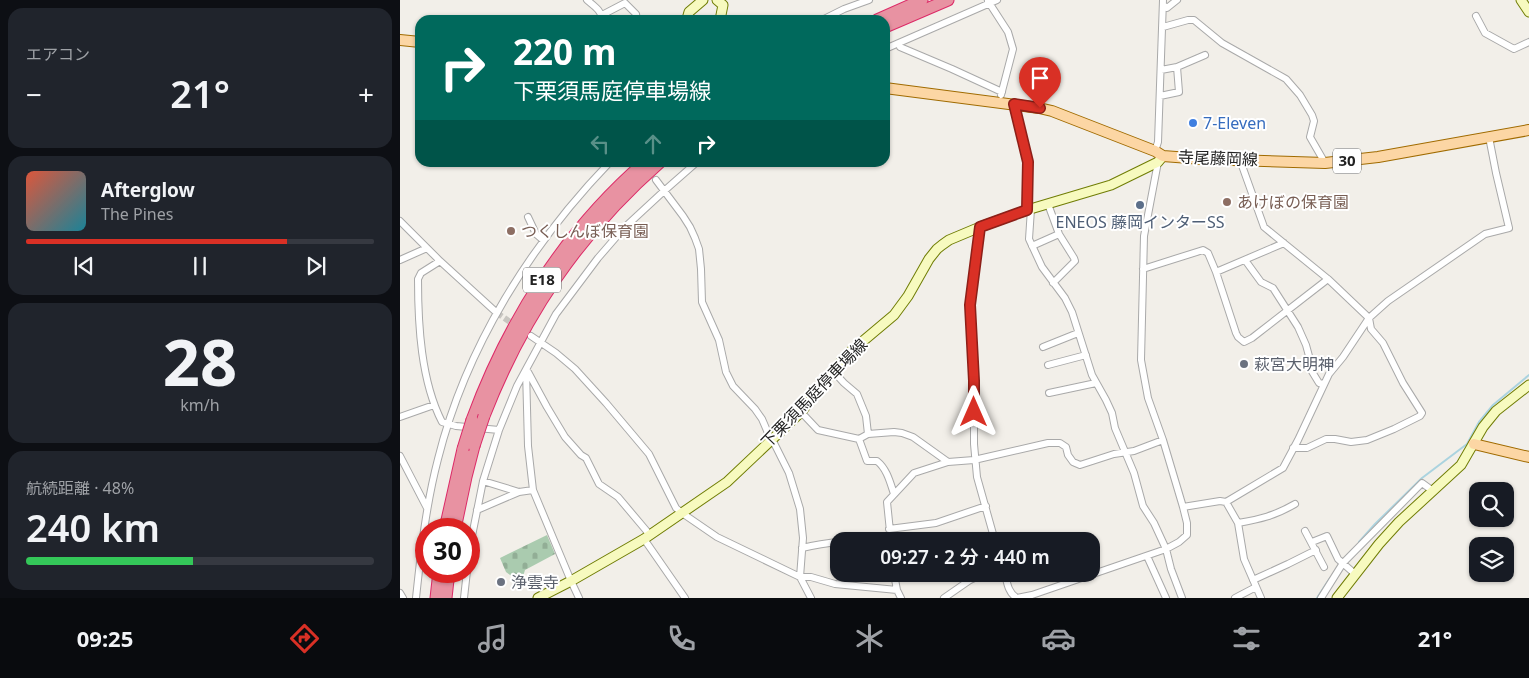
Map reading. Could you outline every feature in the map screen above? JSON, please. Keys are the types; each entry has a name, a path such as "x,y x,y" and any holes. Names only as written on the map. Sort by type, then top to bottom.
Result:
{"highway":[{"path":"888,15 922,0"},
{"path":"890,25 948,0"},
{"name":"E18","path":"457,518 466,477 472,420 503,348 545,275 593,214 639,167"},
{"name":"E18","path":"448,518 468,447 512,352 538,306 586,237 655,167"},
{"path":"436,598 438,583"},
{"path":"446,598 448,583"}],"main road":[{"path":"688,15 689,12 703,0"},
{"path":"717,0 723,5 721,15"},
{"path":"1521,0 1529,12"},
{"path":"400,40 415,42"},
{"name":"寺尾藤岡線","path":"890,88 1001,97 1014,104 1052,111 1159,157 1325,163 1378,157 1529,130"},
{"name":"下栗須馬庭停車場線","path":"538,598 647,537 727,482 801,412 850,352 894,314 908,296 929,259 937,249 949,240 1029,209 1111,185 1159,157"},
{"path":"1337,598 1399,522 1461,465 1483,427 1496,411 1529,385"},
{"path":"1474,444 1529,457"}],"street":[{"path":"586,0 596,3 601,15"},
{"path":"833,15 869,0"},
{"path":"890,47 988,2 997,0"},
{"path":"1163,2 1167,8 1177,0"},
{"path":"899,43 900,47 952,69 1001,97 1013,49 1008,32 988,2"},
{"path":"1008,582 1015,597 1032,597 1166,549 1187,535 1187,523 1183,507 1148,398 1141,360 1144,236 1159,157 1163,2"},
{"path":"605,15 625,3 636,15"},
{"path":"1476,16 1485,33 1514,49 1529,42"},
{"path":"1163,27 1194,20 1222,42 1286,79 1300,95 1312,115 1314,121 1310,137 1325,163"},
{"path":"1161,70 1176,67 1206,55"},
{"path":"1160,96 1179,92 1176,67"},
{"path":"1014,104 1028,162 1029,239 1042,268 1065,298 1072,312 1096,383 1112,413 1115,428 1134,473 1143,506 1154,523 1166,549 1170,569 1182,598"},
{"path":"1183,507 1220,501 1226,502 1283,468 1328,374 1344,357 1369,318 1388,301 1485,234 1509,228 1489,137"},
{"path":"1240,160 1264,227 1328,279 1369,318 1372,329 1383,343 1413,400 1422,413 1420,416 1394,430 1367,440 1351,442 1335,438 1326,439 1307,448 1294,448"},
{"path":"427,518 438,459 448,424 470,366 490,324 543,240 585,188 605,167"},
{"path":"475,518 483,481 499,430 517,386 556,314 598,258 624,228 664,190 692,167"},
{"path":"656,180 690,227 695,238 701,269 702,302 719,340 726,372 733,386 762,419 770,440 774,443 789,473 800,509 803,538 800,577 811,598"},
{"path":"1048,204 1059,234 1075,261 1054,283"},
{"path":"528,217 536,234 543,240"},
{"path":"401,224 497,313"},
{"path":"980,227 970,305 974,381 974,460 993,532"},
{"path":"1032,246 1059,234"},
{"path":"1216,272 1284,243"},
{"path":"400,260 427,248"},
{"path":"1143,269 1203,250 1208,253 1236,333 1244,342 1252,338 1328,279"},
{"path":"1245,260 1261,282 1274,288 1298,327 1306,345 1308,365 1319,383 1323,384"},
{"path":"440,261 421,273 418,279 419,323 434,405 442,422 456,426 499,430"},
{"path":"1043,346 1078,333"},
{"path":"531,336 556,353 606,403 649,454 676,508 682,513 717,537 800,577 835,584 897,590"},
{"path":"1048,365 1086,355"},
{"path":"526,369 528,446 533,490 579,598"},
{"path":"526,369 565,437 581,456 586,458 598,484 618,497 647,537 685,598"},
{"path":"833,371 856,394 866,416 868,434"},
{"path":"1049,393 1096,383"},
{"path":"400,417 434,405"},
{"path":"801,412 818,430 859,439 868,434 902,433 913,437 948,462"},
{"path":"859,439 867,461 877,461 881,464 894,494"},
{"path":"890,532 887,502 914,472 948,462 974,460 1048,443 1060,443 1066,447 1072,462 1080,465 1114,454 1126,453 1163,440"},
{"path":"400,456 428,509"},
{"path":"483,481 518,492"},
{"path":"1321,598 1343,563 1422,483 1433,490"},
{"path":"477,510 518,492 533,490"},
{"path":"1226,502 1238,523 1244,559 1261,598"},
{"path":"1238,523 1260,520 1275,515 1295,504"},
{"path":"889,529 936,523 986,506"},
{"path":"1305,531 1324,567"},
{"path":"1312,542 1327,536 1338,560 1355,574"},
{"path":"802,548 830,542"},
{"path":"1253,580 1316,550"},
{"path":"1147,556 1166,598"},
{"path":"896,582 901,598"},
{"path":"944,598 967,582"},
{"path":"416,598 418,583"},
{"path":"464,598 466,583"},
{"path":"1234,598 1256,587"},
{"path":"400,593 403,598"}],"green space":[{"path":"547,535 555,554 525,570 521,583 506,572 500,558"}],"waterway":[{"path":"1359,542 1422,478 1467,444 1479,422 1493,405 1529,375"},
{"path":"1317,598 1330,578"}],"tunnel":[{"path":"497,313 516,326"}],"place":[{"name":"7-Eleven","path":"1193,123"},
{"name":"あけぼの保育園","path":"1227,202"},
{"name":"ENEOS 藤岡インターSS","path":"1140,205"},
{"name":"つくしんぼ保育園","path":"511,231"},
{"name":"萩宮大明神","path":"1244,364"},
{"name":"浄雲寺","path":"501,582"}],"route":[{"path":"974,412 970,305 980,227 1027,210 1028,162 1014,104 1040,108"}]}
